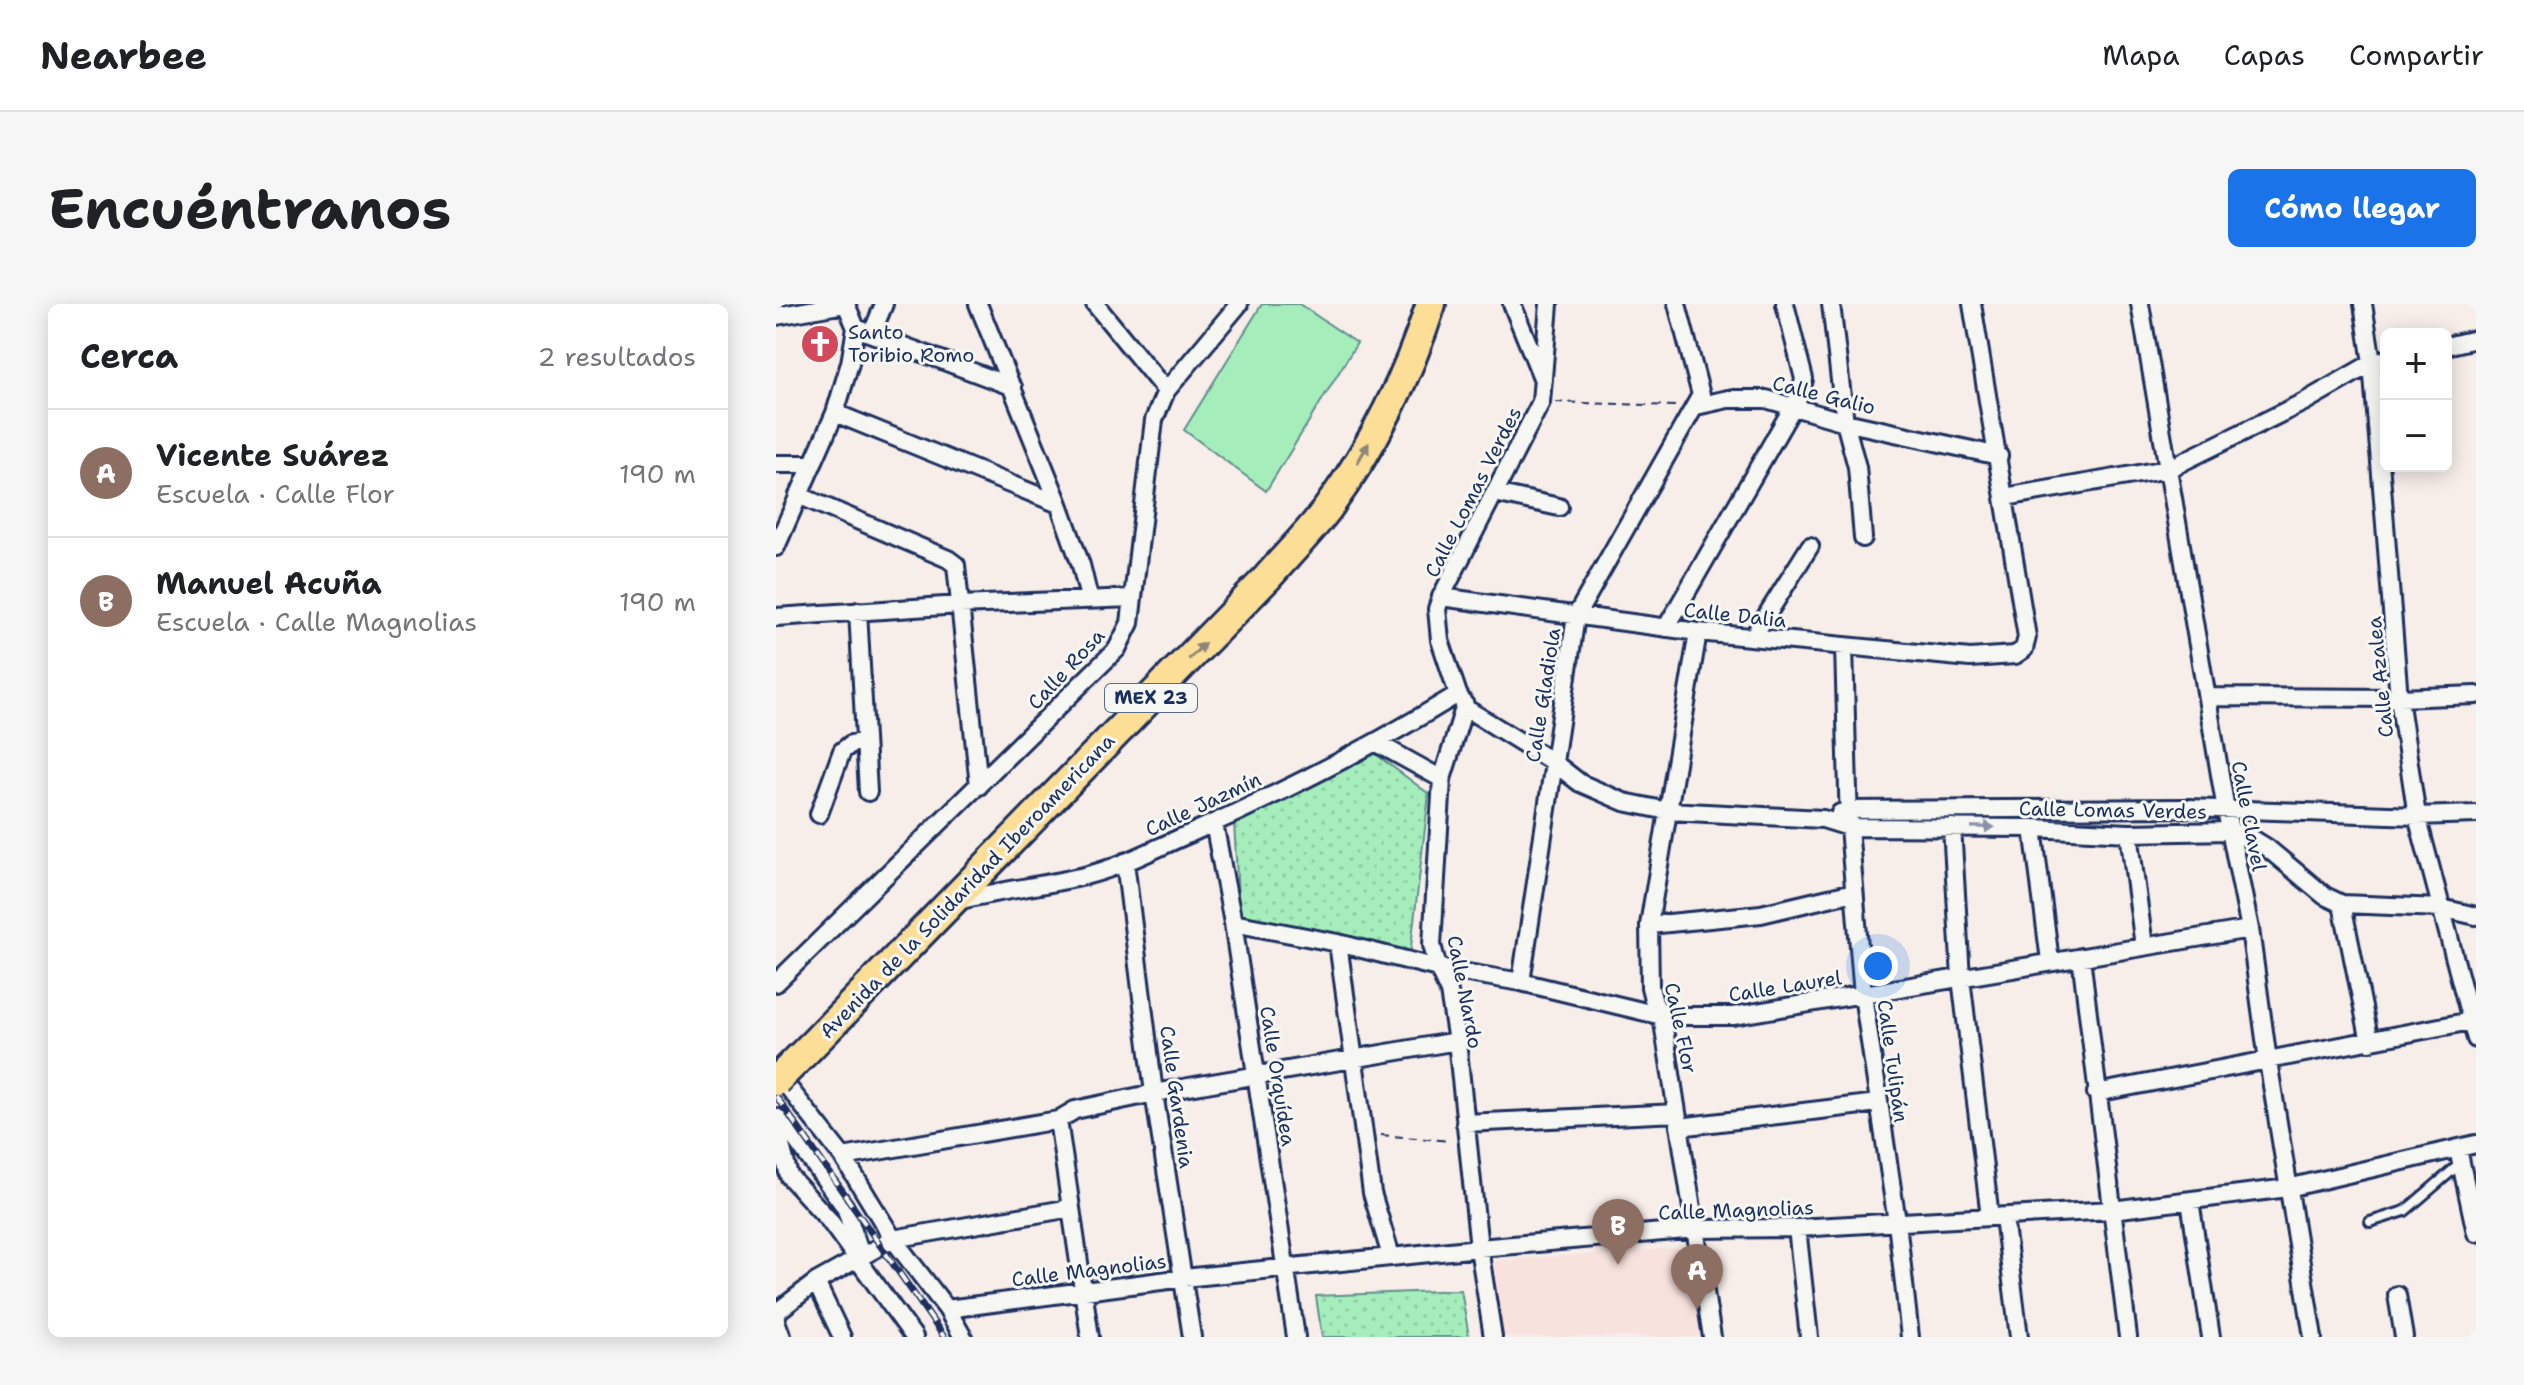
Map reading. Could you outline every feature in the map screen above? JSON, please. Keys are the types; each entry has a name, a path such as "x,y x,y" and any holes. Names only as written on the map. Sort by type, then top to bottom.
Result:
{"highway":[{"name":"Avenida de la Solidaridad Iberoamericana","path":"776,1081 1246,600 1327,509 1383,418 1408,368 1431,304"}],"street":[{"path":"776,316 846,304 864,330 1013,387"},
{"path":"777,541 835,413 864,330 884,304"},
{"path":"978,304 1059,504 1081,565 1089,598"},
{"path":"1095,304 1166,391"},
{"path":"1512,304 1544,384"},
{"path":"1677,304 1701,395 1696,406"},
{"path":"1666,628 1796,406 1804,379 1785,304"},
{"path":"1831,304 1845,422 1857,467 1863,538"},
{"path":"1972,304 2005,497 2168,469 2379,361"},
{"name":"Calle Clavel","path":"2140,304 2226,810 2250,929 2313,1337"},
{"name":"Calle Azalea","path":"2363,304 2379,361 2399,698 2417,816 2476,1039"},
{"name":"Calle Rosa","path":"776,983 1117,649 1130,623 1154,420 1166,391 1236,305"},
{"name":"Calle Lomas Verdes","path":"1551,305 1541,402 1441,597 1437,625 1445,658 1461,700 1480,717 1553,762 1580,783 1624,802 1668,811 1823,819 2226,810 2417,816 2476,814"},
{"path":"2452,345 2476,339"},
{"name":"Calle Galio","path":"1696,406 1741,399 1766,399 1845,422 1999,456"},
{"name":"Calle Gladiola","path":"1521,982 1576,616 1696,406"},
{"path":"835,413 1059,504"},
{"path":"776,464 813,464"},
{"path":"1495,493 1559,507"},
{"path":"798,495 956,565 979,786"},
{"name":"Calle Dalia","path":"1441,597 1698,632 1970,658 2015,655 2024,649 2027,637 2005,497"},
{"path":"1753,637 1810,546"},
{"path":"776,617 1132,598"},
{"path":"858,611 868,792"},
{"name":"Calle Flor","path":"1698,632 1649,925 1650,987 1654,1003 1662,1016 1712,1337"},
{"name":"Calle Tulipán","path":"1844,646 1848,819 1863,995 1897,1222 1910,1337"},
{"path":"2207,697 2399,698 2476,695"},
{"name":"Calle Jazmín","path":"948,903 997,890 1089,875 1125,862 1214,823 1461,700"},
{"name":"Calle Nardo","path":"1461,700 1442,779 1432,945 1449,992 1457,1041 1479,1248 1493,1337"},
{"path":"819,814 842,751 851,744 865,741"},
{"path":"1377,743 1442,779"},
{"name":"Calle Lomas Verdes","path":"1848,819 1952,827 2129,833 2230,831 2266,847 2325,896 2342,904"},
{"name":"Calle Orquídea","path":"1214,823 1233,923 1296,1337"},
{"path":"1952,827 1961,978 1997,1217 2019,1337"},
{"path":"2033,828 2050,961"},
{"path":"2129,833 2144,946"},
{"name":"Calle Gardenia","path":"1125,862 1154,1093 1192,1337"},
{"path":"1649,925 1761,914 1854,892"},
{"path":"2370,1042 2342,904 2441,908 2476,916"},
{"name":"Calle Laurel","path":"1233,923 1338,943 1438,968 1521,982 1662,1016 1733,1016 2250,929"},
{"path":"1338,943 1372,1193 1391,1256"},
{"path":"2081,957 2128,1337"},
{"path":"2096,1093 2473,1021"},
{"path":"843,1157 1058,1120 1075,1110 1154,1093 1457,1041"},
{"path":"776,1072 843,1157 893,1239 947,1309 963,1337"},
{"path":"1465,1123 1678,1120 1878,1103"},
{"path":"776,1117 826,1178 845,1207 859,1259"},
{"path":"1058,1120 1090,1337"},
{"path":"776,1126 782,1180 829,1220 914,1337"},
{"name":"Calle Magnolias","path":"947,1309 1285,1267 1697,1229 1797,1228 2112,1210 2288,1188 2459,1156 2476,1144"},
{"path":"2459,1156 2476,1233"},
{"path":"2190,1201 2211,1337"},
{"path":"782,1337 776,1321 778,1311 816,1282 893,1239 1071,1208"},
{"path":"1797,1228 1809,1337"},
{"path":"816,1282 842,1337"},
{"path":"2397,1295 2404,1337"}],"lane":[{"path":"2370,1222 2405,1211 2459,1156"}],"path":[{"path":"1541,402 1696,406"},
{"path":"1365,1134 1467,1142"}],"shaded area":[{"path":"1690,1247 1706,1337 1504,1337 1493,1261"}],"green space":[{"path":"1262,304 1299,304 1357,343 1266,491 1184,430"},
{"path":"1374,753 1429,794 1410,955 1239,916 1234,821"},
{"path":"1461,1290 1469,1337 1322,1337 1316,1296"}],"railway":[{"path":"776,1096 944,1337"}],"place":[{"name":"Santo Toribio Romo","path":"820,344"},
{"name":"Manuel Acuña","path":"1618,1265"},
{"name":"Vicente Suárez","path":"1697,1310"}]}
